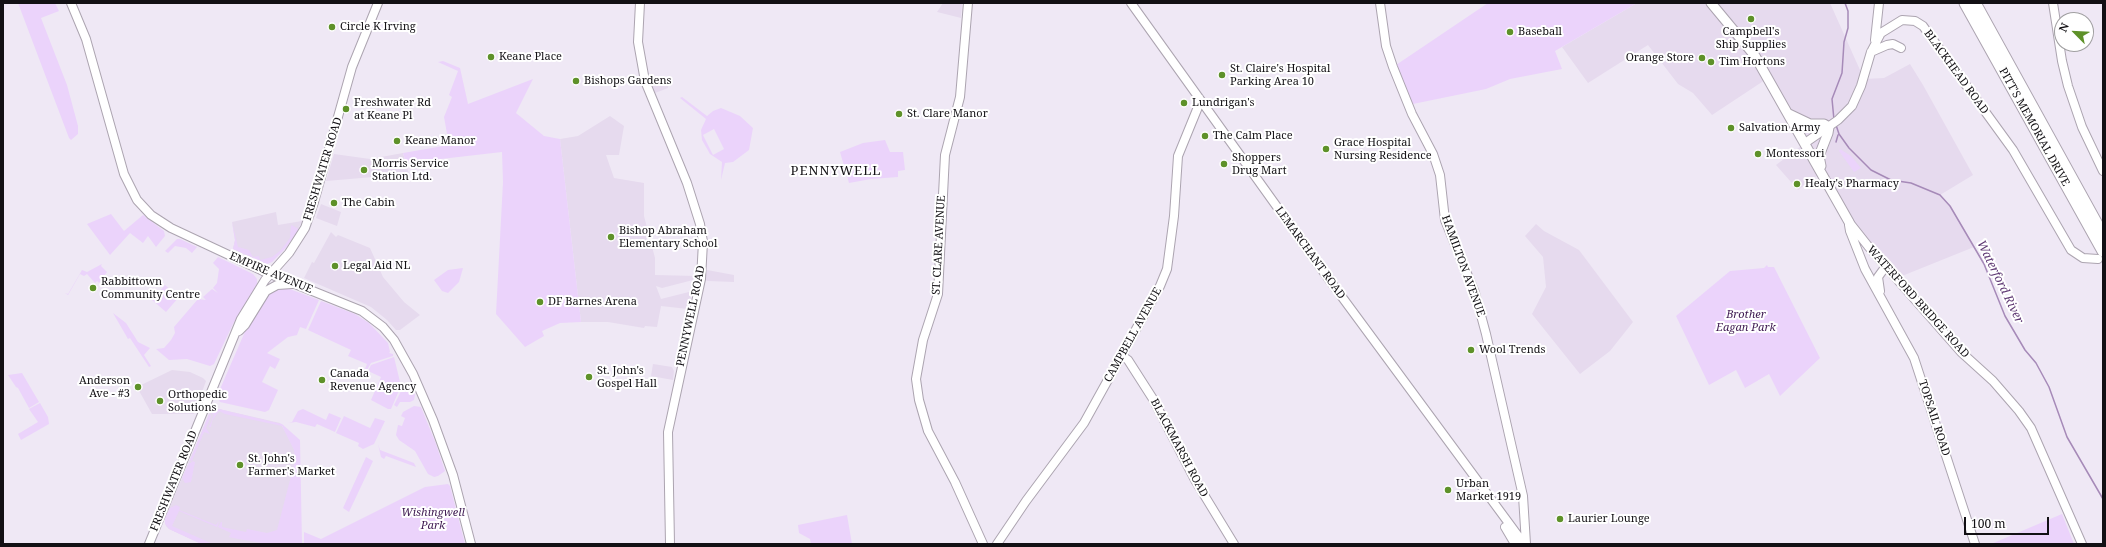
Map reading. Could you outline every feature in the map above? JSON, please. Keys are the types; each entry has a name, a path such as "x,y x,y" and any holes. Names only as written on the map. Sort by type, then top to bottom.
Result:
{"highway":[{"name":"PITT'S MEMORIAL DRIVE","path":"1965,3 2101,247"},
{"name":"PITT'S MEMORIAL DRIVE","path":"1975,3 2101,247"}],"main road":[{"path":"1711,3 1755,56 1849,222"},
{"path":"1789,114 1810,124 1824,124 1829,127 1819,156 1821,172"}],"street":[{"name":"EMPIRE AVENUE","path":"71,3 87,44 122,167 130,190 137,200 150,215 166,225 271,274 366,314 383,327 394,340 422,392 441,439 456,484 471,544"},
{"name":"FRESHWATER ROAD","path":"149,544 236,333 248,308 271,274 296,243 307,222 352,67 378,3"},
{"name":"PENNYWELL ROAD","path":"640,3 638,42 645,81 687,183 700,224 703,242 701,279 668,432 670,544"},
{"name":"ST. CLARE AVENUE","path":"968,3 960,97 946,145 938,294 922,344 916,379 919,400 928,431 955,482 983,544"},
{"name":"LEMARCHANT ROAD","path":"1131,3 1328,278 1510,525 1518,542"},
{"name":"HAMILTON AVENUE","path":"1380,3 1386,46 1392,68 1412,114 1435,159 1440,175 1445,220 1475,293 1486,334 1520,482 1525,513 1526,544"},
{"path":"1875,44 1879,3"},
{"path":"2053,3 2062,61 2068,86 2082,127 2103,170"},
{"name":"BLACKHEAD ROAD","path":"1805,143 1829,127 1848,111 1858,94 1871,52 1881,33 1902,20 1915,21 1923,26 2013,150 2067,245 2083,258 2101,247"},
{"path":"1871,52 1893,44 1901,48"},
{"name":"CAMPBELL AVENUE","path":"997,544 1026,500 1084,423 1160,286 1167,269 1176,204 1178,156 1198,107 1199,98"},
{"name":"WATERFORD BRIDGE ROAD","path":"1849,222 1961,352 1994,381 2019,411 2038,443 2082,544"},
{"name":"TOPSAIL ROAD","path":"1849,222 1850,231 1859,255 1914,358 1975,544"},
{"name":"TOPSAIL ROAD","path":"1881,298 1878,277 1886,266"},
{"path":"236,333 245,325 266,291 280,284 297,284"},
{"name":"BLACKMARSH ROAD","path":"1121,355 1128,360 1153,399 1198,485 1234,544"},
{"name":"LEMARCHANT ROAD","path":"1492,501 1518,542"},
{"name":"HAMILTON AVENUE","path":"1518,542 1525,513"},
{"path":"1510,525 1516,526 1522,522"}],"shaded area":[{"path":"943,3 962,3 961,18 937,12"},
{"path":"1637,3 1830,3 1864,79 1884,78 1910,64 1923,85 1973,175 1940,195 1950,206 1974,247 1897,278 1876,255 1821,173 1798,190 1776,165 1805,143 1768,78 1712,115 1693,93 1678,84 1648,45 1588,83 1562,47"},
{"path":"669,77 668,88 655,93 651,82"},
{"name":"Bishop Abraham Elementary School","path":"610,116 624,126 619,155 606,155 614,178 644,183 644,216 655,258 655,275 696,276 693,280 662,288 656,286 661,299 689,292 691,296 688,309 661,306 657,327 645,326 644,328 608,322 581,322 560,139 578,136"},
{"path":"403,153 409,174 326,181 334,154 370,159"},
{"path":"321,204 341,212 337,226 316,218"},
{"path":"276,212 278,225 302,221 296,234 272,262 265,264 233,249 235,240 232,222"},
{"path":"1536,224 1544,231 1579,250 1633,322 1610,351 1580,374 1532,314 1546,287 1543,257 1525,236"},
{"path":"331,232 336,237 338,235 370,248 383,277 404,302 420,315 400,330 396,330 387,320 371,307 304,278"},
{"path":"707,270 734,275 734,282 705,280"},
{"path":"653,364 672,367 674,371 673,380 651,376"},
{"path":"172,370 190,372 206,381 194,414 152,414 138,389 140,387 139,386"},
{"path":"219,409 280,423 297,450 301,544 202,544 169,529 166,526 165,518 210,412"}],"green space":[{"path":"18,3 55,3 59,11 41,18 67,85 78,126 78,134 71,140 69,138"},
{"path":"1488,3 1637,3 1555,51 1562,69 1510,79 1486,89 1408,105 1393,67"},
{"path":"443,61 460,68 468,104 533,79 516,113 544,136 560,139 581,322 560,323 542,331 544,336 525,347 496,314 503,182 502,152 406,163 403,153 449,145 444,117 452,97 449,95 458,71 438,62"},
{"path":"682,97 707,116 713,111 721,108 740,116 753,128 749,150 733,162 725,163 721,180 722,162 710,154 702,140 701,130 706,119 680,98","holes":["714,129 724,149 713,155 703,135"]},
{"path":"885,140 890,152 903,152 905,170 898,171 898,177 871,179 849,183 840,152 863,143"},
{"path":"1840,149 1851,156 1861,168 1854,172 1839,151"},
{"path":"111,214 124,231 143,215 164,231 165,236 156,247 148,236 143,243 130,233 110,255 87,224"},
{"path":"232,222 238,247 249,250 253,257 259,256 260,260 272,257 280,251 290,238 291,225 299,229 286,248 272,262 267,264 233,249 235,240"},
{"path":"177,239 197,247 192,253 186,248 175,246 168,253 165,251"},
{"path":"218,257 253,274 257,279 257,284 233,324 214,364 210,366 187,359 169,360 156,349 164,348 171,340 175,333 174,327 198,299 206,300 203,297 212,289 218,293 213,288 217,283 219,269 213,263"},
{"path":"102,264 101,266 107,272 99,283 97,281 95,283 87,274 84,276 80,274 68,295 65,293 68,294 82,270 87,272"},
{"name":"Brother Eagan Park","path":"1767,265 1768,267 1774,267 1820,358 1780,396 1769,374 1745,388 1736,370 1709,385 1676,316 1730,271 1764,268"},
{"path":"463,268 459,282 448,293 442,291 434,280 448,270"},
{"path":"165,285 179,297 166,312 152,300"},
{"path":"287,288 319,300 306,329 300,327 297,335 288,337 267,353 280,359 275,369 270,366 262,382 278,390 269,410 265,412 220,402 217,396 247,327 267,295 276,290"},
{"path":"321,301 355,314 369,323 388,343 389,353 393,354 393,356 371,363 367,370 365,369 367,364 348,356 351,350 308,330"},
{"path":"113,313 126,323 138,342 150,348 144,355 151,366 149,367 130,338 128,339"},
{"path":"394,357 401,386 391,409 388,409 371,400 381,377 368,371 371,365"},
{"path":"22,373 39,402 29,408 18,388 8,375"},
{"path":"410,384 415,395 414,400 410,402 400,402 397,407 394,405 403,387"},
{"path":"40,403 48,417 49,424 21,440 18,434 38,422 29,409"},
{"path":"414,406 421,407 436,444 445,471 438,476 434,477 428,474 415,451 399,440 396,435 398,425 402,426 405,418 401,416 403,412"},
{"path":"219,409 282,424 300,440 302,544 267,544 233,538 229,537 231,533 218,527 222,522 222,527 246,532 247,529 267,533 277,530 295,461 294,450 282,426 225,414 219,411 212,421 211,427 209,427 214,415 210,412"},
{"path":"303,409 326,420 329,413 341,418 335,432 317,424 315,427 296,422 288,423 292,422 298,411"},
{"path":"209,414 211,416 206,428 210,434 204,432 192,461 190,460"},
{"path":"344,416 370,428 375,418 385,421 374,444 363,449 358,446 359,443 336,433"},
{"path":"378,444 380,450 414,463 416,467 386,456 384,459 381,457"},
{"path":"366,457 373,461 349,512 343,508"},
{"path":"192,461 195,462 191,482 185,483 182,478 189,463"},
{"name":"Wishingwell Park","path":"448,484 450,486 465,544 304,544 304,532 321,539 425,487"},
{"path":"176,505 180,507 179,510 216,525 219,521 217,527 179,511 172,526 213,544 201,544 169,529 165,524 165,518 170,508"},
{"path":"2062,514 2074,544 1991,544"},
{"path":"847,515 852,544 811,544 810,539 799,533 798,525"}],"waterway":[{"name":"Waterford River","path":"1834,120 1832,99 1842,73 1844,42 1848,28 1848,11 1845,3"},
{"name":"Waterford River","path":"1836,125 1839,134 1849,148 1871,170 1891,180 1911,183 1940,195 1950,206 1984,264 2005,316 2025,350 2036,363 2049,387 2067,437 2103,499"},
{"path":"1836,142 1838,135"}],"place":[{"name":"Campbell's Ship Supplies","path":"1751,19"},
{"name":"Circle K Irving","path":"332,27"},
{"name":"Baseball","path":"1510,32"},
{"name":"Keane Place","path":"491,57"},
{"name":"Orange Store","path":"1702,58"},
{"name":"Tim Hortons","path":"1711,62"},
{"name":"St. Claire's Hospital Parking Area 10","path":"1222,75"},
{"name":"Bishops Gardens","path":"576,81"},
{"name":"Lundrigan's","path":"1184,103"},
{"name":"Freshwater Rd at Keane Pl","path":"346,109"},
{"name":"St. Clare Manor","path":"899,114"},
{"name":"Salvation Army","path":"1731,128"},
{"name":"The Calm Place","path":"1205,136"},
{"name":"Keane Manor","path":"397,141"},
{"name":"Grace Hospital Nursing Residence","path":"1326,149"},
{"name":"Montessori","path":"1758,154"},
{"name":"Shoppers Drug Mart","path":"1224,164"},
{"name":"Morris Service Station Ltd.","path":"364,170"},
{"name":"Healy's Pharmacy","path":"1797,184"},
{"name":"The Cabin","path":"334,203"},
{"name":"Bishop Abraham Elementary School","path":"611,237"},
{"name":"Legal Aid NL","path":"335,266"},
{"name":"Rabbittown Community Centre","path":"93,288"},
{"name":"DF Barnes Arena","path":"540,302"},
{"name":"Wool Trends","path":"1471,350"},
{"name":"St. John's Gospel Hall","path":"589,377"},
{"name":"Canada Revenue Agency","path":"322,380"},
{"name":"Anderson Ave - #3","path":"138,387"},
{"name":"Orthopedic Solutions","path":"160,401"},
{"name":"St. John's Farmer's Market","path":"240,465"},
{"name":"Urban Market 1919","path":"1448,490"},
{"name":"Laurier Lounge","path":"1560,519"}],"district":[{"name":"PENNYWELL","path":"836,171"}]}
